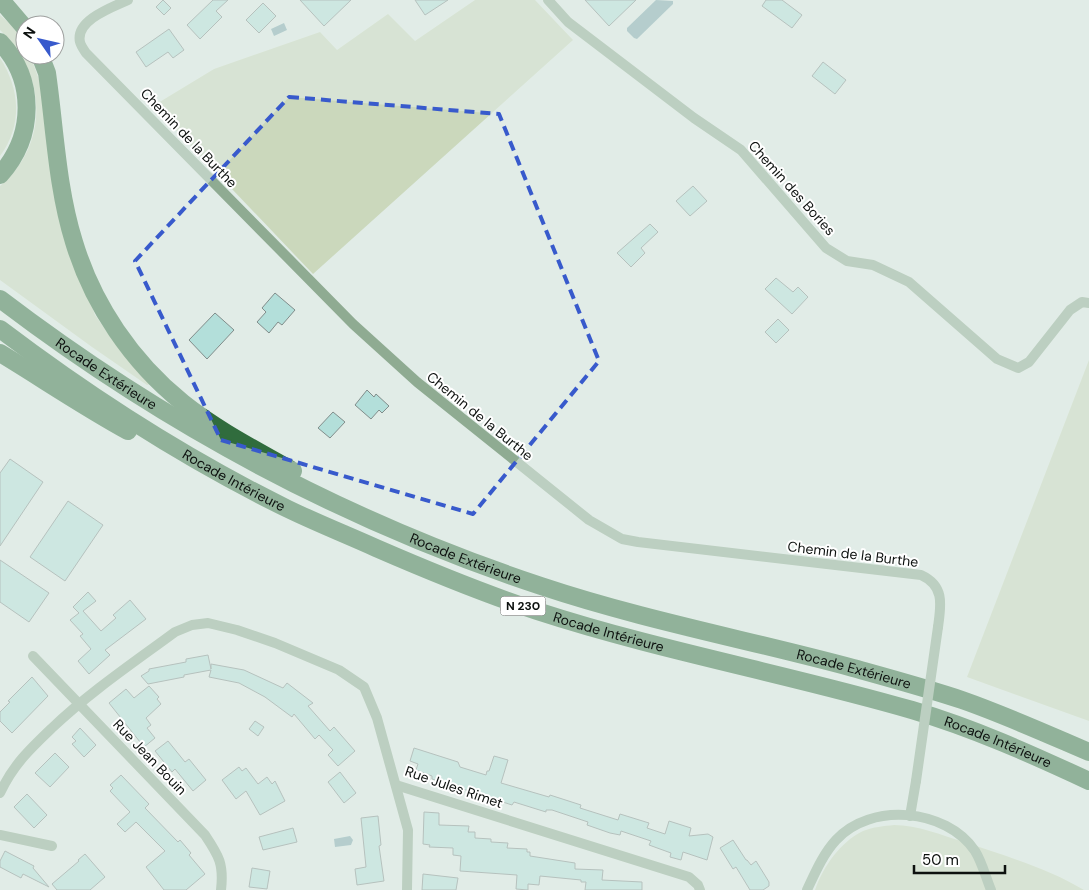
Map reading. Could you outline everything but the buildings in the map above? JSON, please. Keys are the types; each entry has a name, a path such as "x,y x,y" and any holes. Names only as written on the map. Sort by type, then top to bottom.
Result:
{"highway":[{"path":"4,5 15,17"},
{"path":"0,42 12,56 20,71 27,105 21,144 11,162 0,175"},
{"path":"44,65 47,73 65,204 73,242 100,305 131,351 156,379 184,404 211,423 386,527"},
{"name":"Rocade Extérieure","path":"0,300 110,379 172,417 294,484 386,527 461,558 543,587 672,625 852,668 962,700 1016,720 1089,752"},
{"name":"Rocade Intérieure","path":"0,330 98,400 219,473 290,510 434,573 521,605 652,644 914,710 968,728 1028,752 1089,781"},
{"path":"0,353 92,412 154,446 219,473"}],"street":[{"name":"Chemin de la Burthe","path":"128,0 90,20 82,30 80,41 86,54 353,324 417,382 589,520 622,539 638,542 921,575 931,579 940,599 938,627 910,816"},
{"name":"Chemin des Bories","path":"548,0 568,22 694,118 741,150 826,248 847,261 873,265 909,282 997,359 1018,368 1030,362 1070,310 1082,302 1089,303"},
{"name":"Rue Jules Rimet","path":"0,793 9,775 25,754 79,703 175,632 192,625 208,623 227,627 275,644 339,670 364,687 377,718 396,785 689,877 698,885 700,890"},
{"name":"Rue Jean Bouin","path":"33,656 205,835 220,857 223,879 221,890"},
{"path":"396,785 408,830 408,890"},
{"path":"807,890 835,840 854,825 874,818 893,815 934,821 962,838 975,852 992,890"},
{"path":"0,835 52,846"}],"highlighted area":[{"path":"289,97 499,114 599,361 473,514 221,440 135,261"}],"green space":[{"path":"475,0 535,0 573,40 313,274 153,106 214,69 320,32 337,50 388,14 415,41"},
{"path":"0,15 15,31 15,46 0,30"},
{"path":"0,58 12,82 16,107 13,132 0,156"},
{"path":"26,65 34,65 41,85 68,239 95,315 122,353 150,384 147,385 92,347 0,280 0,186 16,169 28,150 34,130 36,108 34,87"},
{"path":"1089,360 1089,721 967,677"},
{"path":"903,825 929,831 1010,857 1056,875 1084,890 815,890 833,856 847,842 863,831"}],"water":[{"path":"656,0 673,1 673,4 637,39 634,38 627,31 627,28"},
{"path":"284,23 287,30 274,36 271,29"},
{"path":"350,836 353,840 351,845 335,847 334,839"}]}
